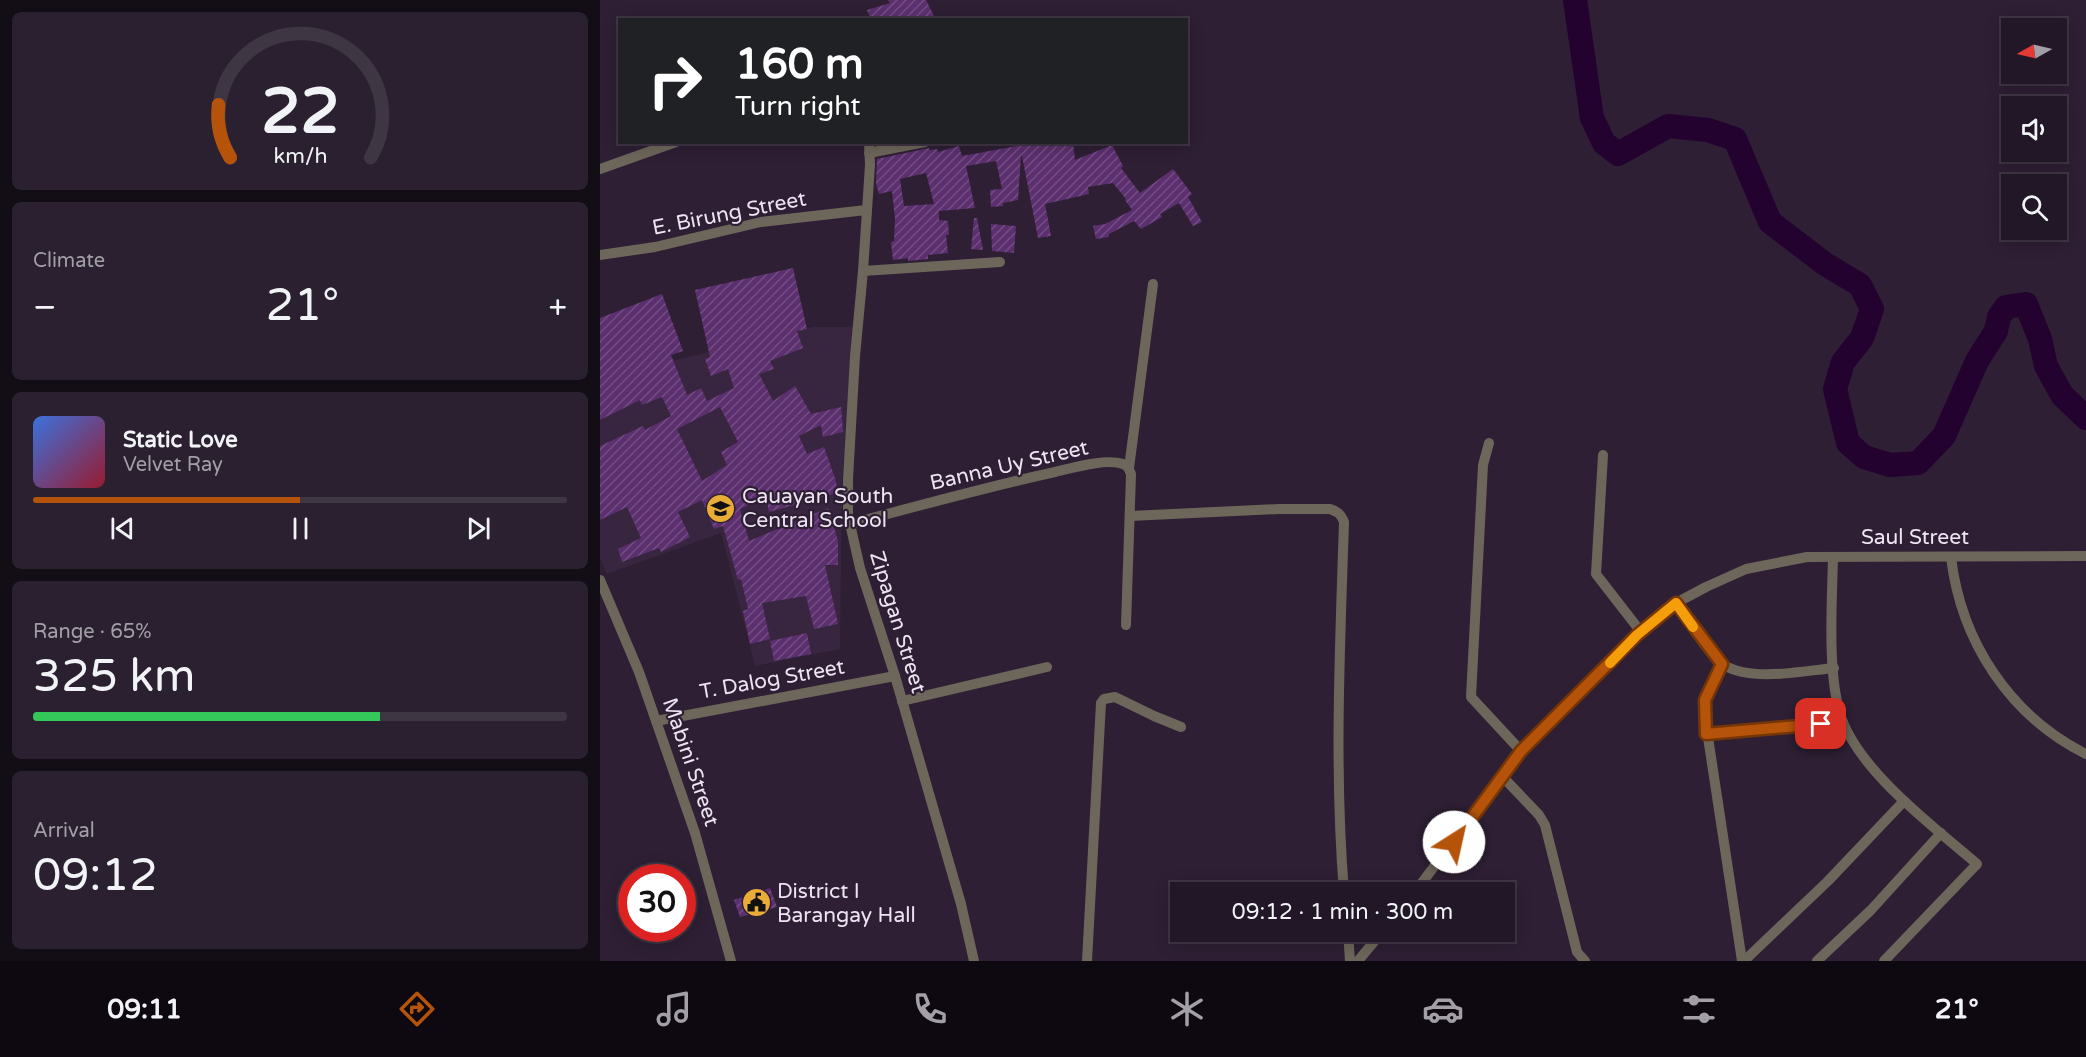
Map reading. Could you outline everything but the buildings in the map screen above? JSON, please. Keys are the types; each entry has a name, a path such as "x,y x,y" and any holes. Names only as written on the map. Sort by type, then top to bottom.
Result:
{"street":[{"path":"600,170 671,144"},
{"path":"869,148 906,144"},
{"name":"Zipagan Street","path":"869,148 863,271 855,356 848,515 861,568 961,904 974,961"},
{"name":"E. Birung Street","path":"600,255 656,248 761,222 866,210"},
{"path":"863,271 1000,262"},
{"path":"1126,625 1131,474 1129,468 1153,284"},
{"path":"1489,443 1483,465 1471,697 1521,751"},
{"path":"1603,455 1596,574 1641,632"},
{"name":"Banna Uy Street","path":"850,524 1018,480 1078,467 1117,463 1129,468"},
{"path":"1130,516 1320,509 1330,509 1342,516 1344,522 1337,727 1343,882"},
{"name":"Saul Street","path":"1423,882 1521,751 1641,632 1676,603 1746,568 1807,556 2086,556"},
{"path":"1833,557 1835,688 1844,722 1861,756 1904,801 1977,864 1884,961"},
{"path":"1951,557 1958,600 1967,626 2005,690 2044,729 2086,754"},
{"name":"Mabini Street","path":"600,580 639,672 695,832 731,961"},
{"path":"1676,603 1722,664 1735,671 1749,674 1834,668"},
{"path":"1722,664 1705,700 1706,734 1743,961"},
{"path":"902,701 1047,667"},
{"name":"T. Dalog Street","path":"656,721 895,676"},
{"path":"1087,961 1101,704 1104,699 1115,698 1181,727"},
{"path":"1706,734 1844,722"},
{"path":"1502,775 1539,815 1545,825 1577,952 1585,961"},
{"path":"1743,961 1828,881 1904,801"},
{"path":"1817,961 1871,910 1941,833"},
{"path":"1349,942 1350,961"},
{"path":"1358,961 1374,942"}],"shaded area":[{"name":"Cauayan South Central School","path":"813,327 852,327 842,483 840,649 755,666 721,533 607,574 600,559 600,391 663,363"}],"waterway":[{"path":"1575,0 1592,118 1604,143 1618,154 1668,126 1708,130 1735,139 1770,222 1825,264 1860,285 1872,309 1862,338 1843,362 1835,389 1848,443 1864,457 1890,465 1918,463 1944,436 1977,361 1996,331 1999,317 2006,307 2026,304 2040,339 2046,366 2062,395 2086,418"}],"slow traffic":[{"path":"1610,663 1637,635 1676,603 1693,627"}],"place":[{"name":"Cauayan South Central School","path":"721,508"},
{"name":"District I Barangay Hall","path":"756,903"}],"route":[{"path":"1454,842 1521,751 1637,635 1676,603 1722,664 1705,700 1706,734 1821,724"}]}
